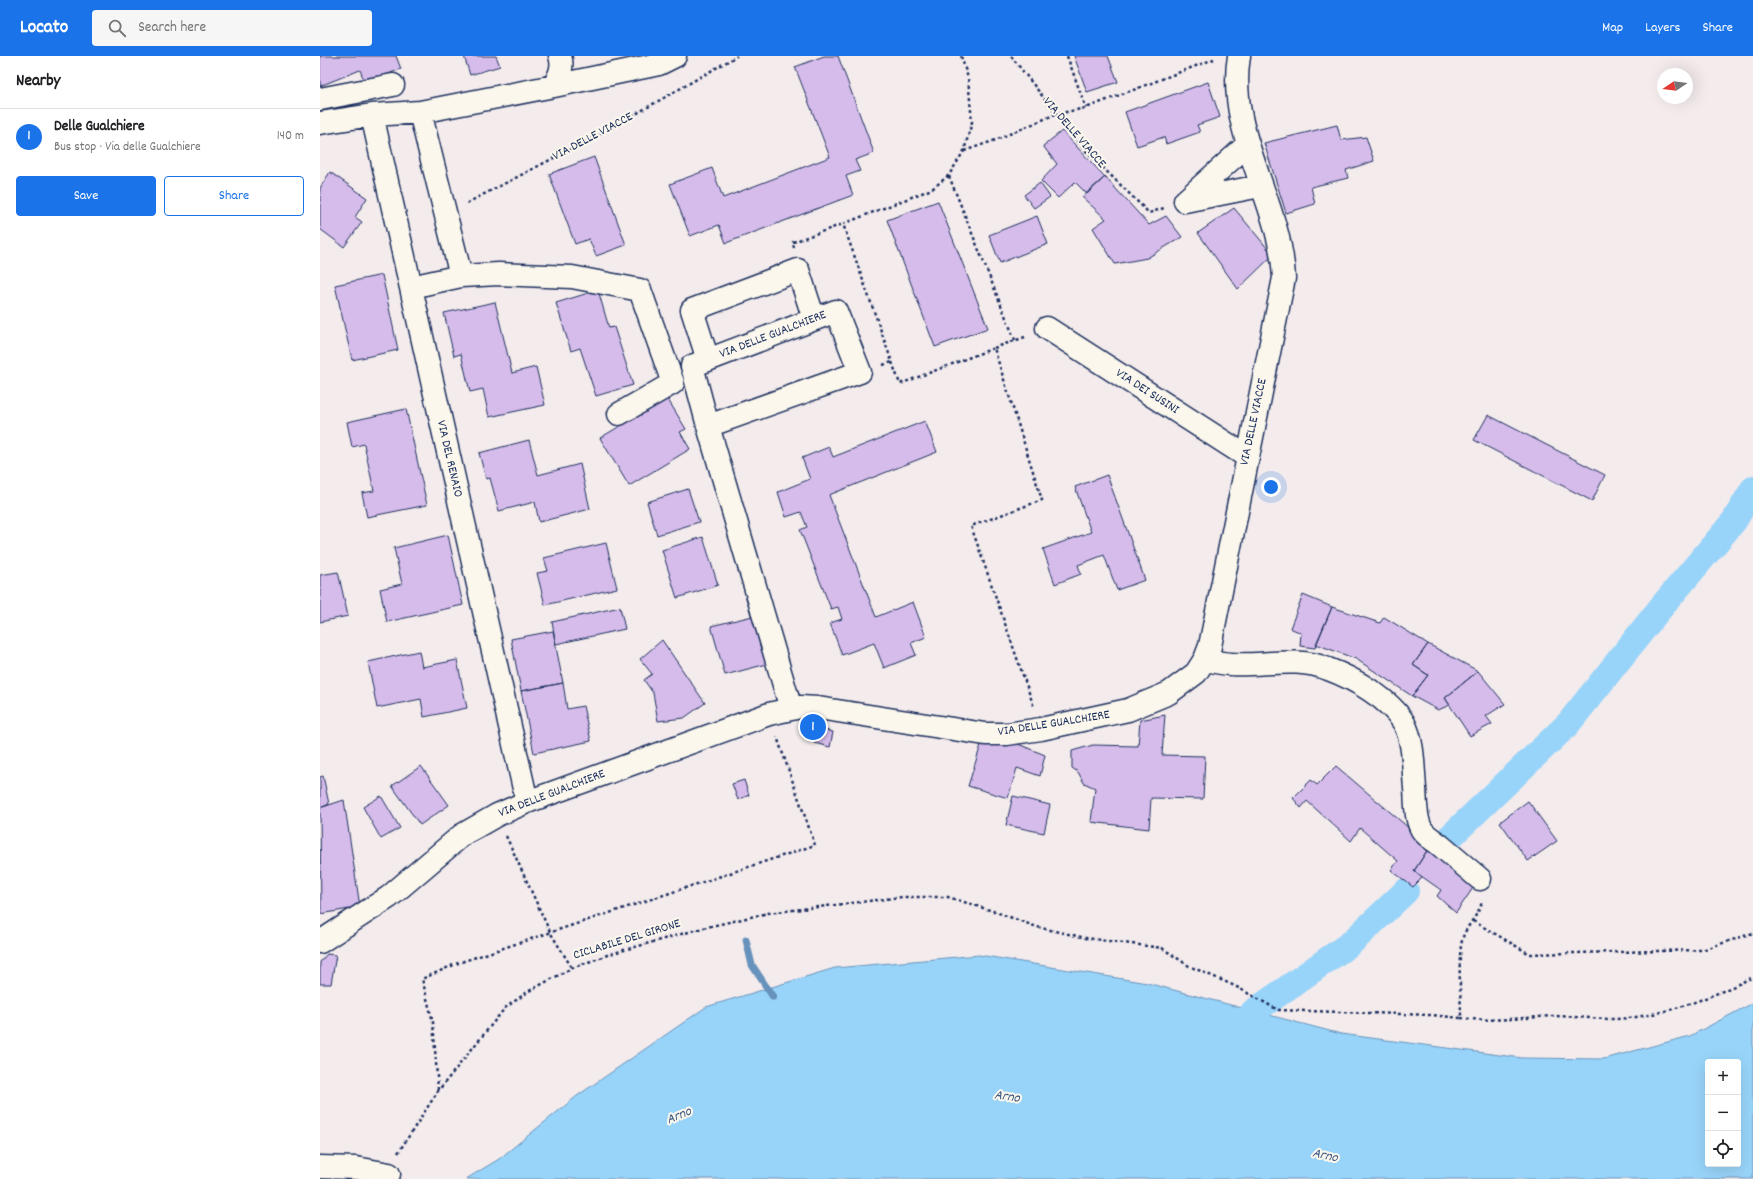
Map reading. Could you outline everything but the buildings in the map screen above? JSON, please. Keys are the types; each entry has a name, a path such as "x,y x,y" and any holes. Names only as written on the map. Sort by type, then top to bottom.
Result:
{"street":[{"path":"554,86 560,74 562,62 560,56"},
{"path":"320,123 372,116 420,112 659,64 674,56"},
{"name":"VIA DELLE VIACCE","path":"1205,659 1210,646 1246,456 1284,278 1281,247 1242,128 1236,87 1239,56"},
{"path":"320,99 393,85"},
{"path":"420,112 461,276"},
{"name":"VIA DEL RENAIO","path":"372,116 527,802"},
{"path":"1185,201 1247,144"},
{"path":"1185,201 1260,186"},
{"path":"708,360 692,310 798,270 814,320"},
{"path":"411,287 461,276 498,274 572,277 640,290 673,383 619,414"},
{"name":"VIA DELLE GUALCHIERE","path":"791,709 708,426 692,366 836,311 860,372"},
{"name":"VIA DEI SUSINI","path":"1047,328 1246,456"},
{"path":"708,426 860,372"},
{"path":"1205,659 1231,665 1299,662 1328,668 1363,686 1390,706 1404,723 1412,747 1417,817 1422,830 1480,879"},
{"name":"VIA DELLE GUALCHIERE","path":"320,942 389,897 462,835 497,816 527,802 769,714 791,709 818,708 985,734 1008,734 1112,715 1160,697 1190,679 1205,659"},
{"path":"320,1167 356,1168 389,1174"}],"path":[{"name":"VIA DELLE VIACCE","path":"446,214 606,131 737,56"},
{"path":"798,270 793,242 932,189 949,175 964,151 972,122 968,78 961,56"},
{"name":"VIA DELLE VIACCE","path":"1010,56 1083,148 1149,213 1185,201"},
{"path":"1067,56 1086,108"},
{"path":"964,151 994,141 1056,114 1086,108 1217,58"},
{"path":"949,175 1015,340"},
{"path":"843,224 900,384 1047,328"},
{"path":"994,348 1042,500 971,526 1041,728"},
{"path":"860,372 892,362"},
{"path":"438,1091 432,1022 422,979 458,963 815,844 776,734"},
{"path":"504,833 550,932 572,968"},
{"path":"1461,1018 1461,964 1463,937 1479,912 1484,888 1480,879"},
{"name":"CICLABILE DEL GIRONE","path":"389,1174 395,1157 438,1091 505,1008 529,991 572,968 610,954 703,928 768,913 902,897 948,897 993,911 1036,927 1086,938 1162,948 1190,966 1235,986 1278,1010 1431,1015 1483,1020 1554,1016 1614,1019 1643,1016 1724,991 1753,978"},
{"path":"1473,921 1530,954 1702,950 1753,933"}],"water":[{"name":"Arno","path":"979,955 1147,983 1341,1034 1522,1058 1604,1059 1690,1036 1753,1003 1753,1179 466,1179 499,1159 577,1096 706,1007 835,968"}],"waterway":[{"path":"1449,838 1568,724 1658,611 1734,521 1753,489"},
{"path":"1253,1012 1351,943 1406,891"},
{"path":"746,940 752,965 773,997"}],"place":[{"name":"Delle Gualchiere","path":"813,727"}]}
